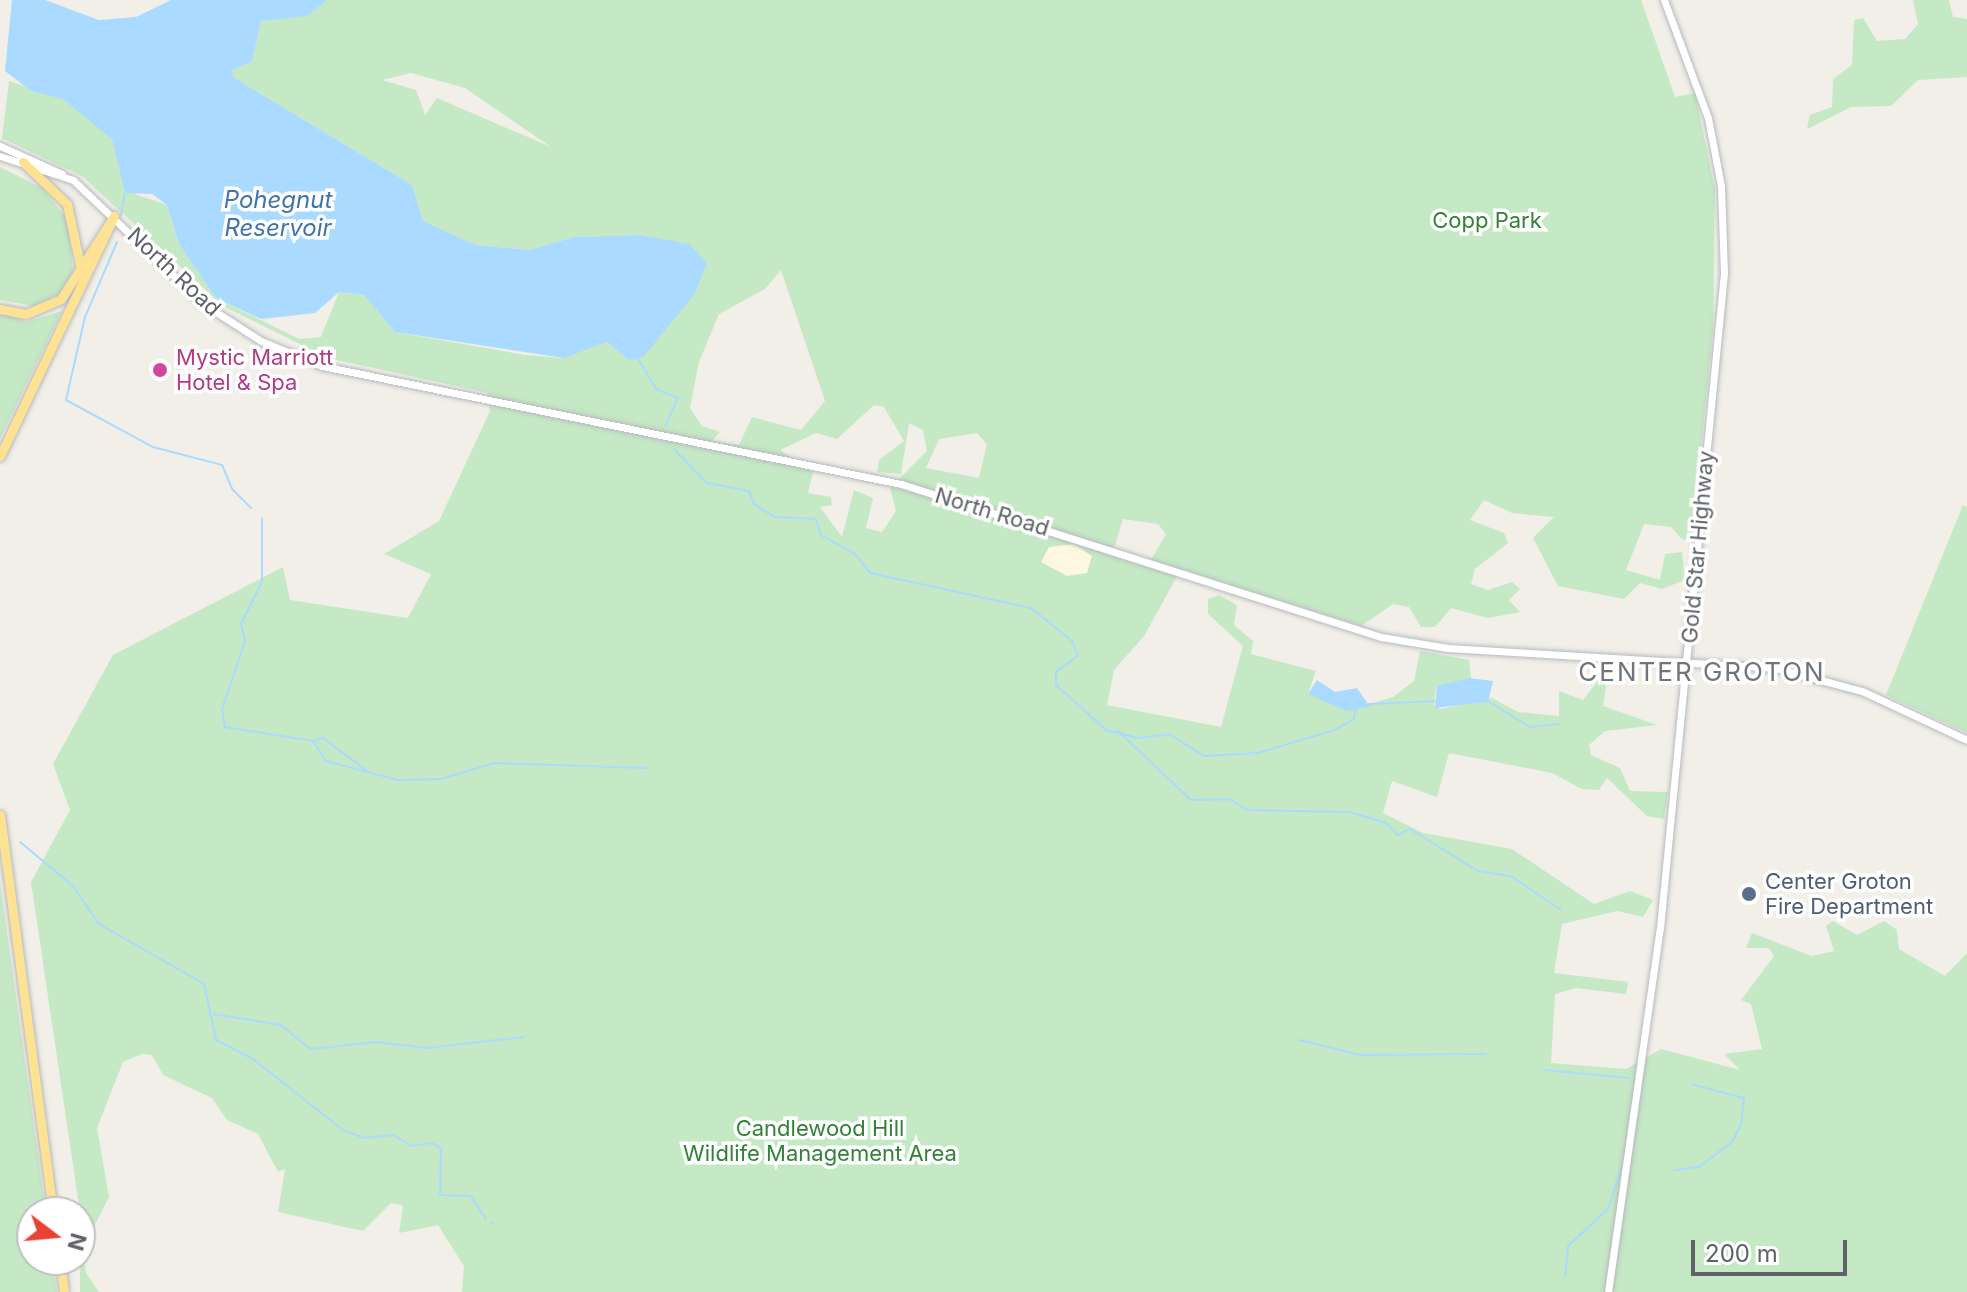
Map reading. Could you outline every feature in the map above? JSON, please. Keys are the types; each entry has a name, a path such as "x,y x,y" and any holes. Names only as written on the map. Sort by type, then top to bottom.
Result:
{"highway":[{"path":"23,162 67,204 80,270"},
{"path":"0,309 45,310 80,270 114,216"},
{"path":"0,456 114,216"},
{"path":"0,815 51,1196"}],"main road":[{"name":"Gold Star Highway","path":"1608,1292 1647,1039 1688,659 1725,245 1708,118 1664,0"},
{"name":"North Road","path":"0,146 64,175 114,216 237,328 346,373 901,484 1381,637 1448,648 1688,659 1826,679 1967,740"},
{"name":"North Road","path":"0,156 64,175"}],"shaded area":[{"path":"1074,544 1092,556 1087,573 1067,576 1041,562 1049,547"}],"green space":[{"path":"327,0 1641,0 1675,97 1695,93 1715,189 1713,330 1692,535 1683,540 1671,527 1644,524 1626,570 1660,580 1665,554 1682,552 1685,580 1662,589 1640,583 1624,599 1558,586 1533,538 1554,517 1512,513 1484,500 1470,520 1504,533 1508,543 1475,569 1471,584 1488,590 1512,582 1520,589 1509,600 1520,612 1488,618 1451,608 1435,627 1421,627 1409,607 1393,604 1361,626 1181,569 1144,636 1114,670 1107,705 1221,727 1243,646 1208,614 1208,599 1219,595 1237,605 1234,625 1253,641 1251,654 1316,671 1308,694 1349,710 1393,697 1414,681 1420,651 1469,660 1471,678 1436,687 1434,706 1441,709 1492,698 1518,712 1559,716 1559,691 1583,700 1609,666 1603,706 1657,725 1605,731 1589,745 1591,755 1620,768 1630,791 1668,792 1664,819 1647,816 1607,778 1599,790 1582,789 1552,773 1449,753 1437,797 1392,781 1383,813 1423,833 1512,849 1594,904 1630,891 1653,900 1643,917 1617,911 1562,924 1554,973 1628,982 1626,994 1576,988 1555,994 1551,1063 1626,1069 1661,1049 1740,1070 1724,1054 1762,1049 1751,1004 1741,1000 1774,956 1769,948 1746,948 1752,933 1812,956 1834,951 1826,926 1833,921 1857,935 1884,921 1897,930 1899,949 1945,976 1967,953 1967,1292 462,1292 464,1266 438,1225 399,1233 403,1205 391,1203 363,1231 278,1212 285,1169 278,1172 258,1134 227,1120 212,1098 163,1075 152,1055 142,1054 123,1062 97,1128 109,1197 96,1222 96,1196 78,1196 31,882 70,810 53,764 113,655 283,567 290,600 408,618 431,574 384,554 439,521 490,411 488,393 328,358 223,306 82,176 2,138 9,81 63,99 92,121 113,140 135,194 167,205 179,244 216,298 299,339 321,337 339,292 364,295 395,332 525,355 563,358 607,342 661,336 667,325 640,235 574,237 529,250 476,245 423,221 412,185 233,77 231,70 252,62 261,21","holes":["411,73 465,88 551,147 437,98 425,115 416,90 382,80","781,270 825,401 801,430 752,417 739,445 712,441 720,432 702,426 690,408 699,362 719,314 765,289","874,405 884,407 904,441 879,460 877,472 901,474 909,423 923,430 927,451 890,488 896,511 882,532 866,528 873,498 854,490 842,537 820,507 832,505 831,497 808,493 813,472 780,450 816,433 837,439","977,433 987,444 979,478 926,468 939,439","1123,519 1158,524 1166,534 1151,560 1114,548","1074,544 1092,556 1087,573 1067,576 1041,562 1049,547"]},
{"path":"1913,0 1949,0 1953,17 1967,19 1967,77 1918,80 1891,106 1851,107 1807,129 1810,115 1832,107 1833,79 1852,65 1854,20 1863,18 1877,41 1905,39 1918,24"},
{"path":"0,167 42,188 68,220 73,272 60,293 34,306 0,300"},
{"path":"62,311 0,439 0,312 26,322"},
{"path":"1963,505 1967,507 1967,733 1886,695"},
{"path":"0,882 44,1196 16,1196 16,1276 54,1276 57,1292 0,1292"},
{"path":"80,1276 88,1276 99,1292 80,1292"}],"water":[{"name":"Pohegnut Reservoir","path":"12,0 45,0 99,20 136,17 171,0 327,0 307,16 261,21 252,62 232,70 233,77 412,185 423,221 476,245 529,250 574,237 640,235 689,244 707,263 694,295 644,356 629,360 607,342 564,358 395,332 364,295 339,292 315,313 261,319 216,298 179,244 167,205 152,194 125,193 112,139 63,99 31,91 5,71"},
{"path":"1469,678 1493,681 1488,702 1435,708 1437,686"},
{"path":"1317,680 1335,692 1357,688 1370,707 1346,711 1308,694"}],"waterway":[{"path":"121,215 125,193"},
{"path":"117,242 85,317 66,400 153,447 222,465 232,489 251,508"},
{"path":"637,357 656,389 678,398 666,425"},
{"path":"674,449 707,483 749,491 754,504 775,517 816,519 821,535 855,554 870,573 1031,608 1072,641 1078,656 1056,672 1056,685 1106,730 1138,738 1169,734 1204,756 1257,753 1335,730 1354,719 1356,705"},
{"path":"262,518 262,582 241,624 245,641 222,709 225,727 313,741 326,761 398,780 442,779 494,763 646,768"},
{"path":"1369,704 1437,701"},
{"path":"1488,701 1530,727 1559,724"},
{"path":"1118,731 1191,800 1230,799 1247,810 1349,812 1385,822 1398,835 1410,829 1478,871 1511,876 1561,910"},
{"path":"315,740 323,738 366,770"},
{"path":"20,842 73,886 99,924 204,984 216,1040 253,1059 343,1130 364,1138 393,1135 412,1146 432,1143 441,1149 440,1195 470,1196 486,1218"},
{"path":"214,1014 281,1025 311,1049 375,1042 427,1048 524,1037"},
{"path":"1299,1040 1361,1055 1486,1054"},
{"path":"1544,1070 1629,1078"},
{"path":"1674,1170 1699,1167 1732,1142 1741,1124 1744,1098 1694,1085"},
{"path":"1565,1276 1568,1246 1608,1209 1622,1167"}],"place":[{"name":"Mystic Marriott Hotel & Spa","path":"160,370"},
{"name":"Center Groton Fire Department","path":"1749,894"}],"district":[{"name":"CENTER GROTON","path":"1702,672"}],"park label":[{"name":"Copp Park","path":"1487,221"},
{"name":"Candlewood Hill Wildlife Management Area","path":"820,1140"}]}
